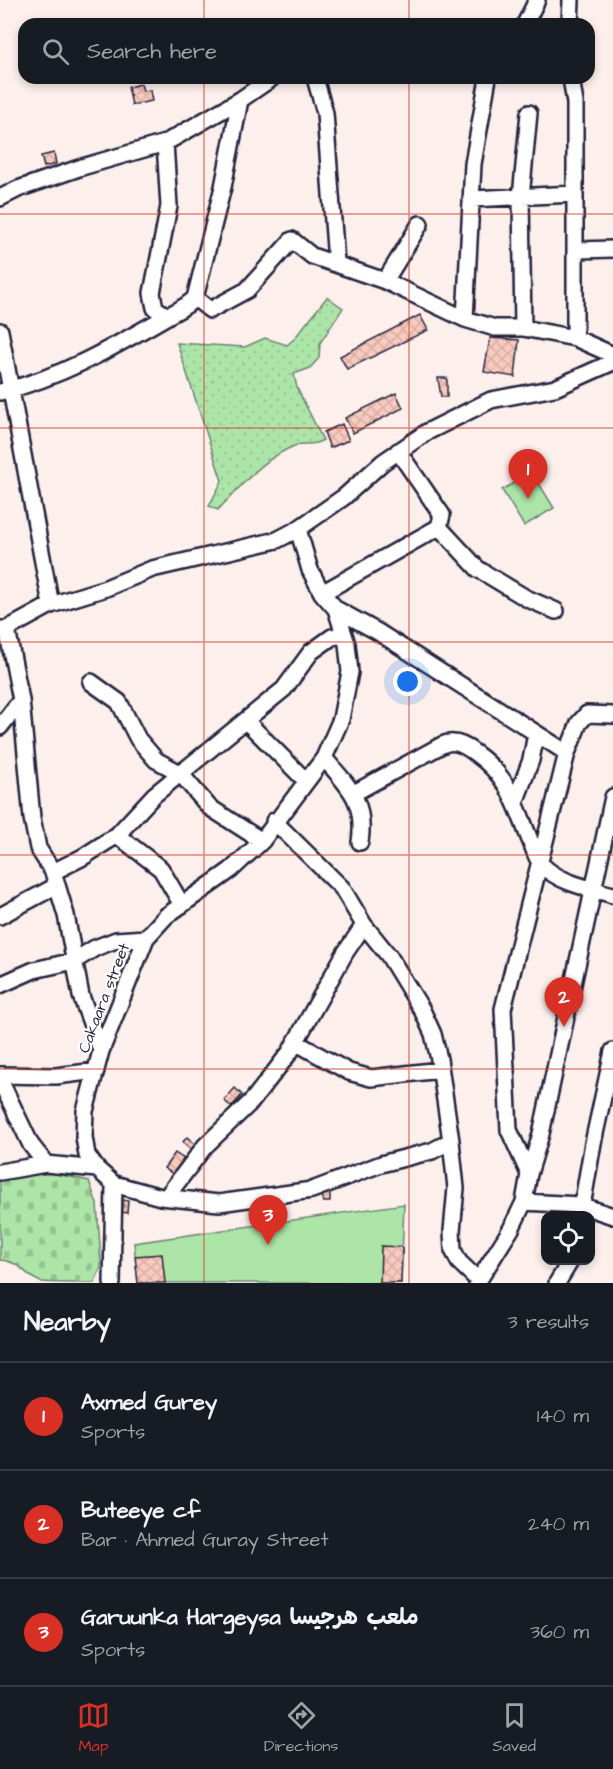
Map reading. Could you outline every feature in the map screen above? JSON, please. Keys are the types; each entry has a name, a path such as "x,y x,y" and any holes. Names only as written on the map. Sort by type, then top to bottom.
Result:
{"street":[{"path":"528,18 537,0"},
{"path":"570,18 571,0"},
{"path":"0,198 71,170 165,143 263,84"},
{"path":"317,84 326,113 336,262"},
{"path":"465,319 473,164 487,84"},
{"path":"572,84 575,103 577,250 575,338"},
{"path":"5,391 84,364 167,316 183,310 195,298 223,187 240,100"},
{"path":"523,328 521,197 529,113"},
{"path":"165,143 170,206 152,294 155,308 167,316"},
{"path":"472,199 575,194"},
{"path":"385,281 420,224"},
{"path":"195,298 210,310 247,290 263,274 276,254 292,240 312,256 336,262 385,281 465,319 495,328 523,328 575,338 613,355"},
{"path":"577,250 613,249"},
{"path":"0,332 5,391 51,605"},
{"path":"101,1051 81,996 66,915 55,879 38,849 32,819 21,700 3,629 51,605 106,588 152,569 277,540 298,529 344,497 399,451 427,432 491,400 555,388 613,362"},
{"path":"322,593 439,527 442,515 399,451"},
{"path":"439,527 478,569 526,598 556,611"},
{"path":"298,529 310,570 322,593 336,609 378,632 567,753"},
{"name":"Cakaara street","path":"97,1169 87,1155 84,1137 85,1111 101,1051 146,938 166,916 231,870 262,841 274,821 324,758 341,719 351,672 336,609"},
{"path":"0,916 117,835 154,795 247,722 284,689 311,652 332,637 343,635"},
{"path":"91,682 119,702 138,738 156,759 180,773 209,807 262,841"},
{"path":"0,727 21,700"},
{"path":"529,1174 509,1130 503,1009 567,753 579,723 586,714 613,715"},
{"path":"247,722 306,781"},
{"path":"516,801 531,760 536,734"},
{"path":"354,793 449,742 458,743 473,751 495,769 516,801 539,863 553,876 613,895"},
{"path":"324,758 354,793 363,816 360,842"},
{"path":"274,821 342,888 364,925 389,956 422,1010 433,1034 451,1141 456,1188 453,1250 459,1262 478,1282 511,1229 524,1202 529,1174 542,1134 613,797"},
{"path":"117,835 161,869 182,905"},
{"path":"167,1196 205,1146 252,1101 295,1042 345,953 364,925"},
{"path":"0,985 34,970 74,961 95,948 116,940 146,938"},
{"path":"295,1042 350,1072 371,1078 440,1070"},
{"path":"579,1210 613,1051"},
{"path":"0,1075 56,1076 96,1071"},
{"path":"0,1080 26,1136 46,1164"},
{"path":"0,1172 46,1164 97,1169 114,1184 160,1197 219,1203 312,1190 381,1164 424,1154 451,1141"},
{"path":"111,1283 114,1184"},
{"path":"524,1202 613,1216"},
{"path":"557,1283 568,1265"}],"green space":[{"path":"327,297 343,308 320,343 319,358 310,368 294,374 297,388 323,440 300,444 274,456 218,510 209,506 222,481 177,343 245,347 265,338 287,345"},
{"path":"532,472 554,508 524,526 502,490"},
{"path":"24,1173 57,1174 89,1181 97,1204 101,1260 101,1268 94,1283 41,1282 14,1263 0,1260 0,1177"},
{"path":"404,1204 401,1283 138,1283 134,1243"}],"building":[{"path":"141,84 143,91 150,90 152,101 132,105 128,87"},
{"path":"54,153 56,164 44,167 41,156"},
{"path":"420,315 428,330 347,369 340,356"},
{"path":"490,338 519,340 515,377 484,372"},
{"path":"438,378 447,378 447,397 441,397"},
{"path":"396,393 403,408 353,433 345,418"},
{"path":"342,424 349,440 330,448 324,432"},
{"path":"235,1088 242,1095 231,1107 224,1100"},
{"path":"187,1137 197,1146 193,1151 183,1142"},
{"path":"175,1153 184,1159 173,1174 164,1168"},
{"path":"322,1187 330,1187 330,1202 323,1202"},
{"path":"282,1197 283,1207 264,1210 263,1200"},
{"path":"123,1200 128,1201 127,1213 121,1212"},
{"path":"381,1246 402,1247 401,1283 380,1283"},
{"path":"162,1254 165,1283 138,1283 135,1256"}],"place":[{"name":"Axmed Gurey","path":"528,499"},
{"name":"Buteeye cf","path":"564,1027"},
{"name":"Garuunka Hargeysa ملعب هرجيسا","path":"268,1245"}]}
